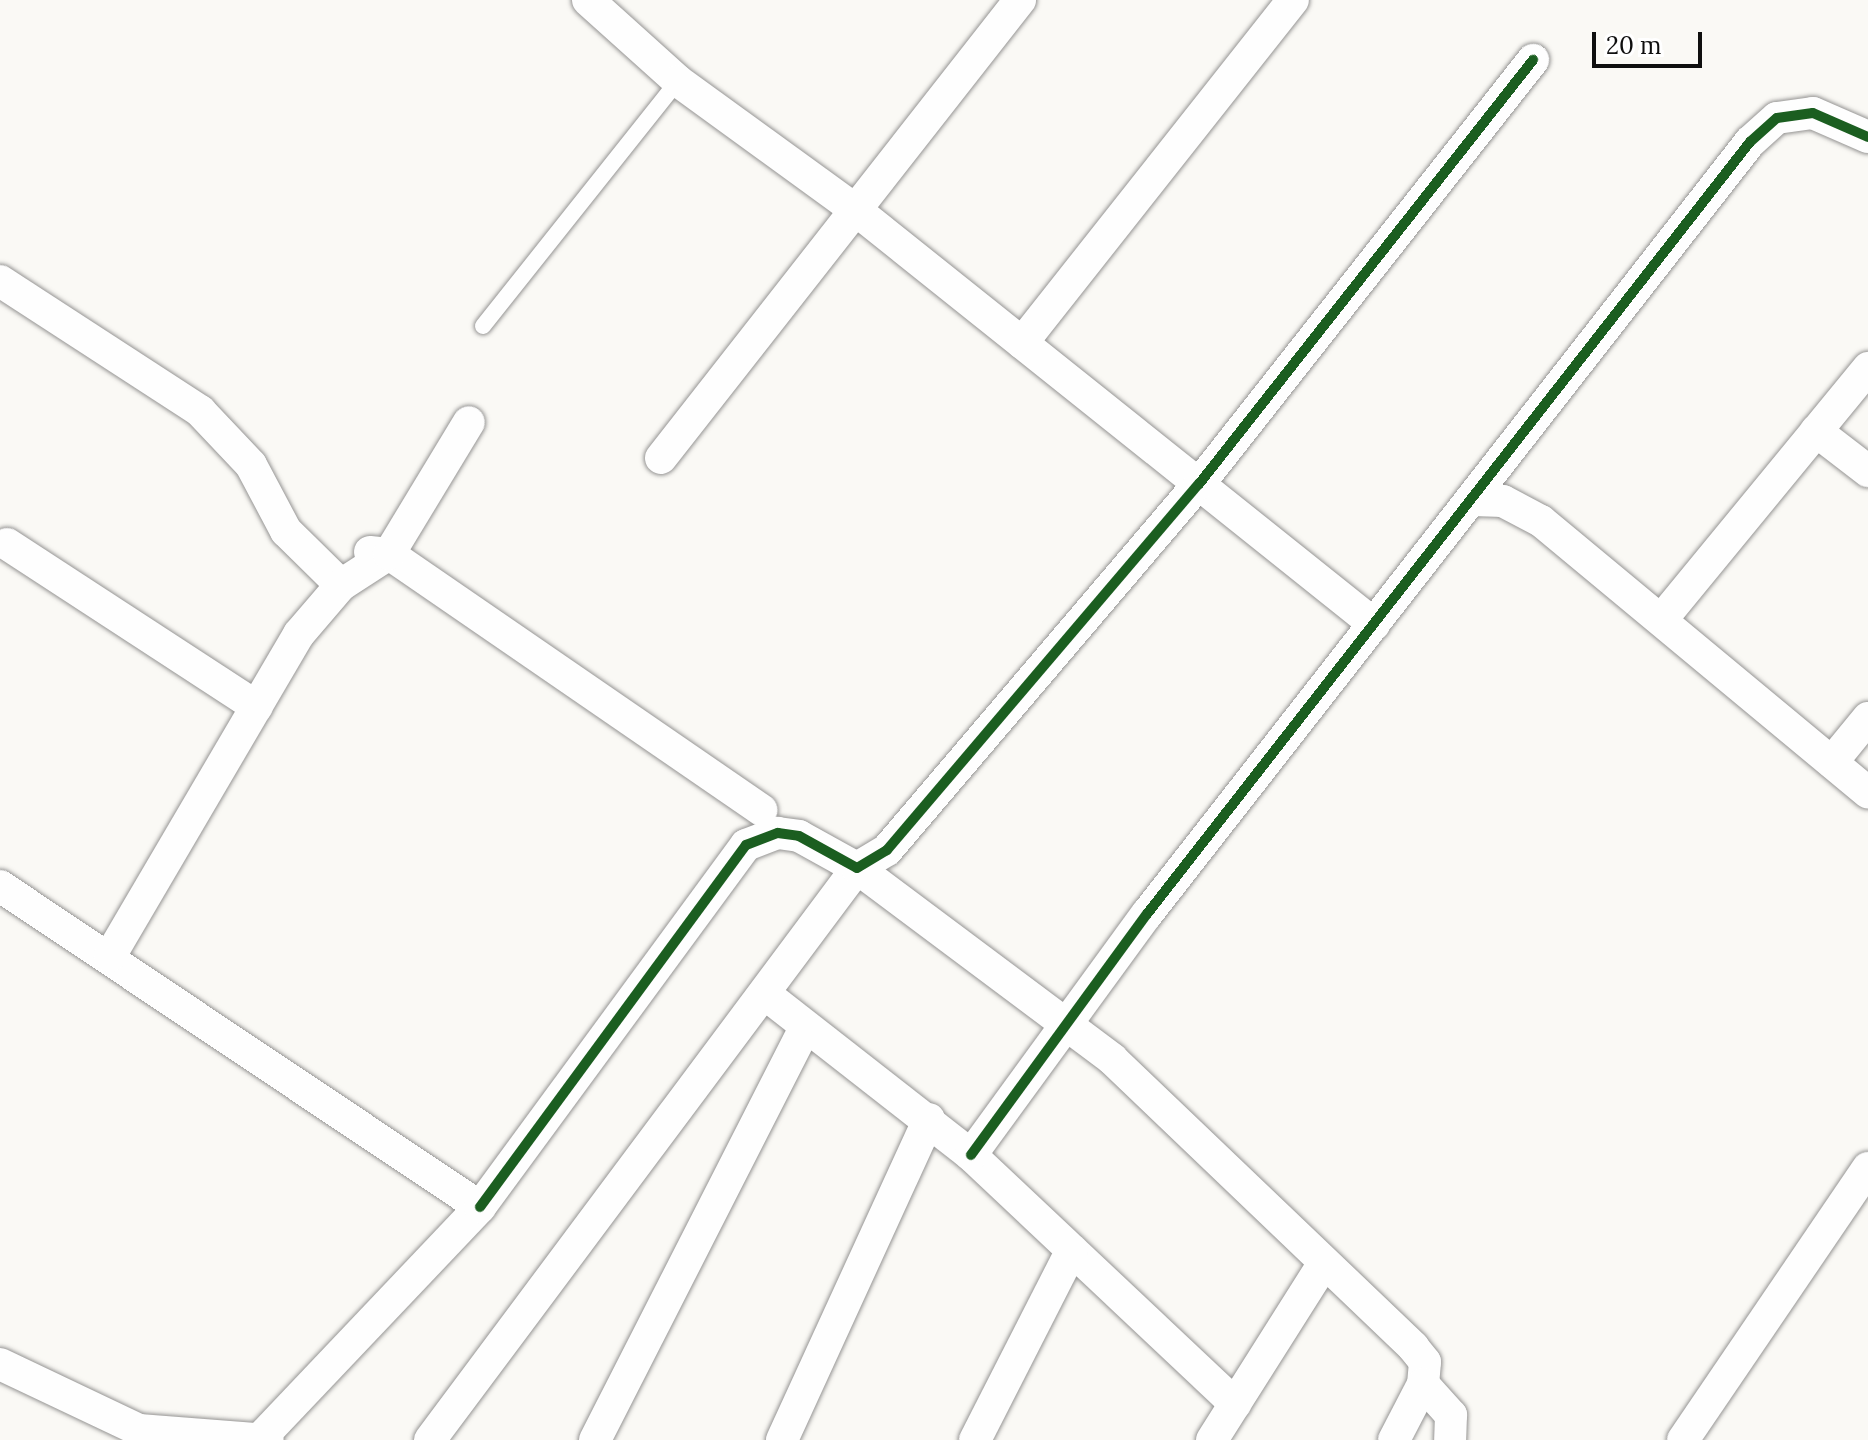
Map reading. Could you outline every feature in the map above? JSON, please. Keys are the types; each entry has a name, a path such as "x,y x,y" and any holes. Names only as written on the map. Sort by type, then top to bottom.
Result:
{"street":[{"path":"588,0 678,81 857,211 1374,624"},
{"path":"661,458 1020,0"},
{"path":"1022,343 1293,0"},
{"path":"430,1440 857,868 887,850 1199,484 1533,60"},
{"path":"971,1155 1067,1024 1374,624 1750,142 1777,118 1813,113 1868,137"},
{"path":"0,281 200,411 251,465 286,531 341,585"},
{"path":"1662,619 1868,368"},
{"path":"110,956 299,634 341,585 378,553 469,422"},
{"path":"1816,431 1868,471"},
{"path":"1473,500 1503,501 1541,521 1868,792"},
{"path":"7,544 257,707"},
{"path":"378,553 762,810"},
{"path":"1832,762 1868,718"},
{"path":"0,1364 150,1435 264,1439 480,1207 746,845 769,835 799,836 857,868 1067,1024 1324,1263 1425,1362 1423,1384 1394,1440"},
{"path":"5,900 110,956 480,1207"},
{"path":"765,994 804,1029 929,1119 971,1155 1235,1404"},
{"path":"595,1440 804,1029"},
{"path":"782,1440 929,1119"},
{"path":"1683,1440 1868,1168"},
{"path":"975,1440 1072,1250"},
{"path":"1212,1440 1324,1263"},
{"path":"1423,1384 1451,1415 1450,1440"}],"lane":[{"path":"483,326 678,81"}],"cycle path":[{"path":"480,1207 746,845 778,833 799,836 857,868 887,850 1199,484 1533,60"},
{"path":"971,1155 1147,914 1750,142 1777,118 1813,113 1868,137"}]}
